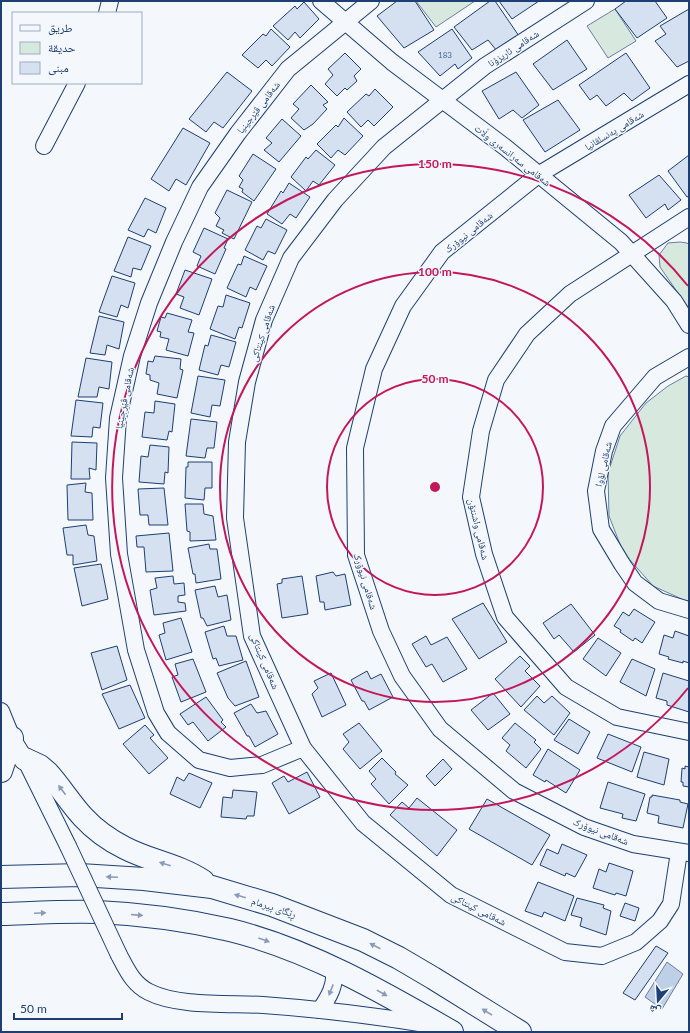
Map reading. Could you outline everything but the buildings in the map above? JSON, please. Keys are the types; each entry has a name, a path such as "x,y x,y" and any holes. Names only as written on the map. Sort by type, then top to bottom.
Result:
{"highway":[{"path":"1,771 7,732"},
{"path":"25,759 40,766 47,772 83,817 103,835 125,848 148,858 176,867 195,876 212,888"},
{"name":"ڕێگای پیرمام","path":"1,877 80,875 144,879 212,888 272,905 363,940 422,972 520,1032"},
{"path":"1,914 98,912 164,917 230,930 288,949 350,976 447,1029"}],"street":[{"path":"107,12 110,1"},
{"name":"شەقامی سەرانسەری وڵات","path":"321,1 392,62 538,175 621,242 674,301 689,325"},
{"name":"شەقامی ڤێرجینیا","path":"303,748 262,765 230,768 199,760 168,733 156,713 136,650 119,554 114,478 118,418 132,356 149,302 174,242 200,187 238,133 288,69 371,1"},
{"name":"شەقامی ئاریزۆنا","path":"442,100 485,66 586,1"},
{"path":"44,146 76,84"},
{"name":"شەقامی پەنسلڤانیا","path":"538,175 689,84"},
{"name":"شەقامی کینتاکی","path":"442,100 384,147 335,200 291,258 264,320 247,382 237,442 235,518 252,636 303,748 363,823 451,895 565,952 602,956 636,942 660,921 671,904 684,852"},
{"name":"شەقامی نیوۆرک","path":"538,175 442,252 403,306 374,369 355,448 356,555 381,631 402,676 440,730 514,791 584,826 633,844 684,852"},
{"name":"شەقامی واشنتۆن","path":"687,223 631,254 570,294 527,334 496,380 481,431 471,497 484,554 505,617 531,649 566,687 617,717 689,732"},
{"name":"شەقامی لۆوا","path":"689,357 655,377 613,426 604,451 596,492 601,528 635,583 659,601 689,610"},
{"path":"1,711 7,732 25,759 129,974 137,984 160,997 173,999 206,1003 263,1005 372,1015 447,1029"},
{"path":"320,1010 330,995 334,984 334,969"}],"green space":[{"path":"416,1 475,1 436,27"},
{"path":"615,9 636,41 608,58 587,26"},
{"path":"668,243 687,243 689,245 689,309 660,267 659,255"},
{"path":"686,376 689,377 689,601 653,586 623,552 609,516 608,473 620,436 646,403 668,386"}],"water":[{"path":"667,962 683,974 662,1009 645,997"}]}
